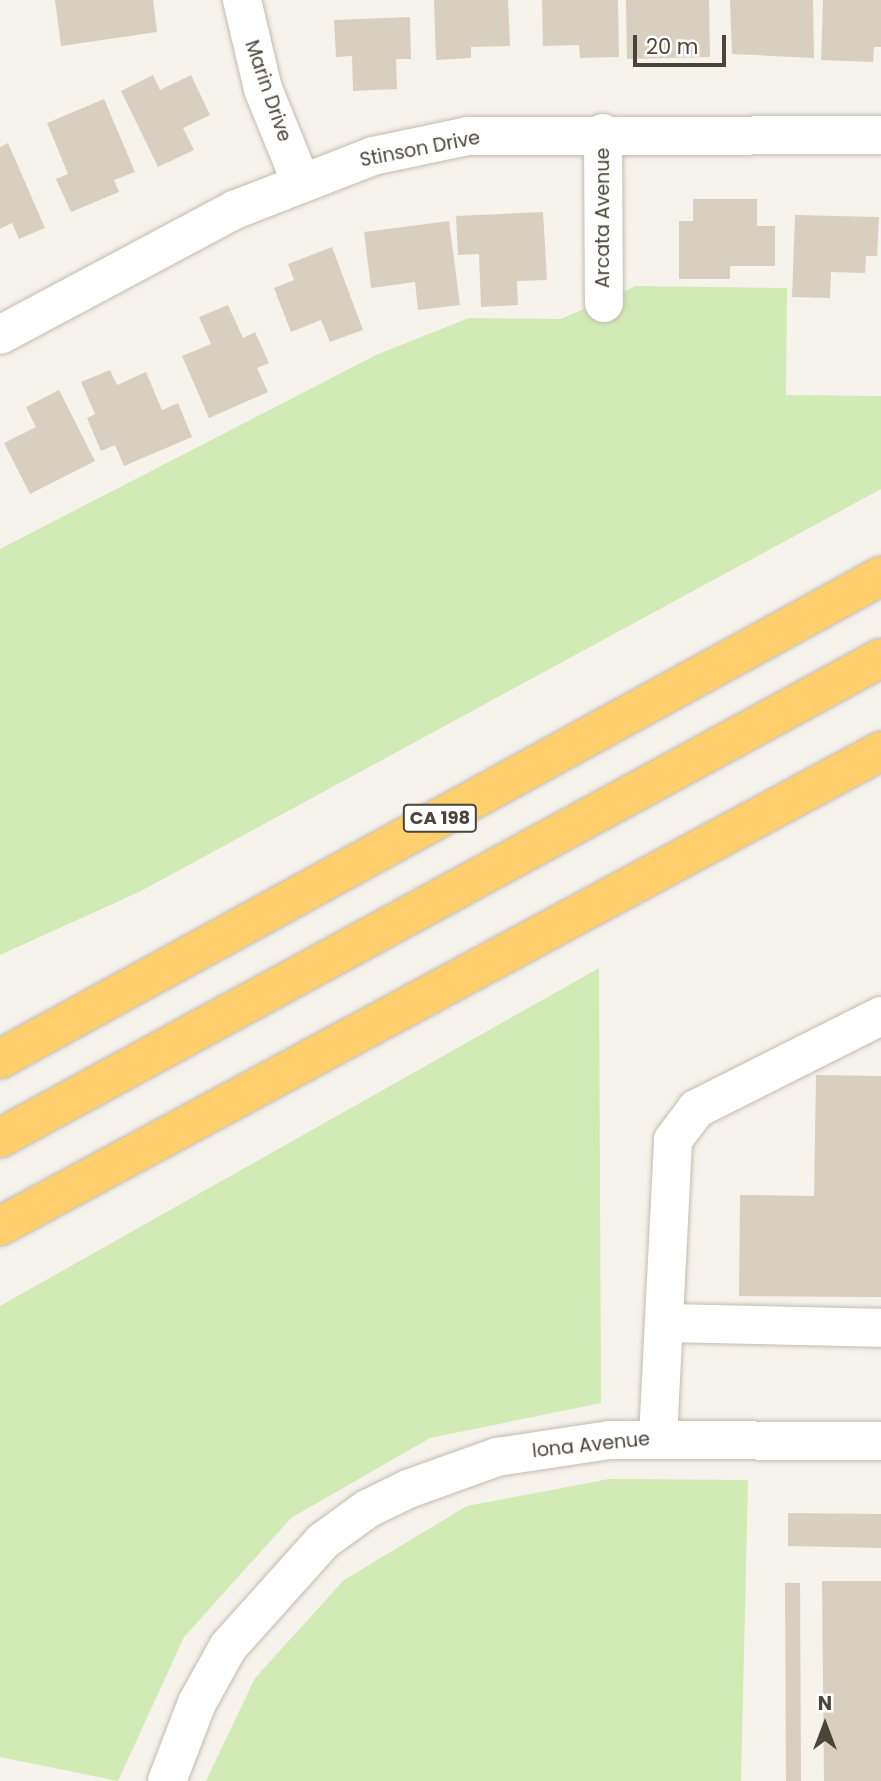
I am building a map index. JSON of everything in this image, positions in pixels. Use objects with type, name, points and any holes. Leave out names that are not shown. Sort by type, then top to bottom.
[{"type":"highway","name":"CA 198","points":[[0,1059],[881,576]]},
{"type":"highway","points":[[0,1138],[881,658]]},
{"type":"highway","points":[[0,1226],[881,751]]},
{"type":"street","name":"Marin Drive","points":[[242,0],[263,89],[300,180]]},
{"type":"street","name":"Stinson Drive","points":[[0,335],[200,228],[300,180],[373,156],[468,136],[603,133],[881,135]]},
{"type":"street","name":"Arcata Avenue","points":[[603,133],[604,303]]},
{"type":"street","points":[[658,1438],[673,1140],[696,1109],[881,1016]]},
{"type":"street","points":[[664,1323],[881,1328]]},
{"type":"street","name":"Iona Avenue","points":[[167,1781],[197,1703],[228,1647],[323,1541],[367,1509],[453,1469],[551,1446],[658,1438],[881,1441]]},
{"type":"green space","points":[[636,286],[787,288],[786,395],[881,396],[881,489],[139,892],[0,955],[0,549],[376,355],[469,318],[561,319]]},
{"type":"green space","points":[[599,968],[601,1403],[430,1438],[291,1518],[184,1637],[118,1781],[0,1757],[0,1306]]},
{"type":"green space","points":[[609,1479],[748,1480],[741,1781],[206,1781],[255,1678],[344,1580],[467,1506]]},
{"type":"building","points":[[55,0],[153,0],[157,32],[61,46]]},
{"type":"building","points":[[434,0],[508,0],[510,46],[471,47],[471,58],[436,60]]},
{"type":"building","points":[[542,0],[618,0],[619,57],[580,58],[579,45],[543,46]]},
{"type":"building","points":[[626,0],[709,0],[710,57],[627,59]]},
{"type":"building","points":[[730,0],[813,0],[814,58],[732,54]]},
{"type":"building","points":[[823,0],[881,0],[881,47],[874,47],[873,62],[821,60]]},
{"type":"building","points":[[410,17],[411,59],[396,59],[397,89],[353,91],[352,56],[336,57],[334,20]]},
{"type":"building","points":[[153,75],[160,90],[191,75],[210,115],[183,128],[194,150],[158,167],[121,91]]},
{"type":"building","points":[[104,99],[135,172],[114,180],[119,192],[71,212],[56,179],[68,174],[47,123]]},
{"type":"building","points":[[8,143],[45,228],[19,239],[12,223],[0,229],[0,147]]},
{"type":"building","points":[[693,199],[757,199],[757,226],[775,226],[775,266],[730,266],[730,279],[679,279],[679,221],[693,221]]},
{"type":"building","points":[[543,212],[547,280],[517,281],[518,305],[481,307],[479,254],[458,255],[456,216]]},
{"type":"building","points":[[795,215],[879,217],[877,256],[866,256],[865,273],[831,272],[830,298],[792,297]]},
{"type":"building","points":[[449,221],[460,305],[418,310],[415,282],[371,288],[364,232]]},
{"type":"building","points":[[332,247],[363,330],[330,342],[321,320],[291,332],[274,288],[294,280],[288,264]]},
{"type":"building","points":[[228,305],[243,338],[255,332],[269,363],[257,368],[268,392],[209,418],[182,356],[211,344],[199,317]]},
{"type":"building","points":[[110,370],[117,385],[146,372],[162,410],[178,403],[192,437],[124,466],[115,445],[101,451],[87,418],[95,414],[81,382]]},
{"type":"building","points":[[59,390],[95,461],[30,494],[4,443],[36,427],[26,407]]},
{"type":"building","points":[[816,1075],[881,1076],[881,1297],[739,1296],[740,1195],[814,1196]]},
{"type":"building","points":[[788,1513],[881,1514],[881,1548],[788,1546]]},
{"type":"building","points":[[822,1581],[881,1581],[881,1781],[824,1781]]},
{"type":"building","points":[[785,1583],[800,1583],[801,1781],[786,1781]]}]
